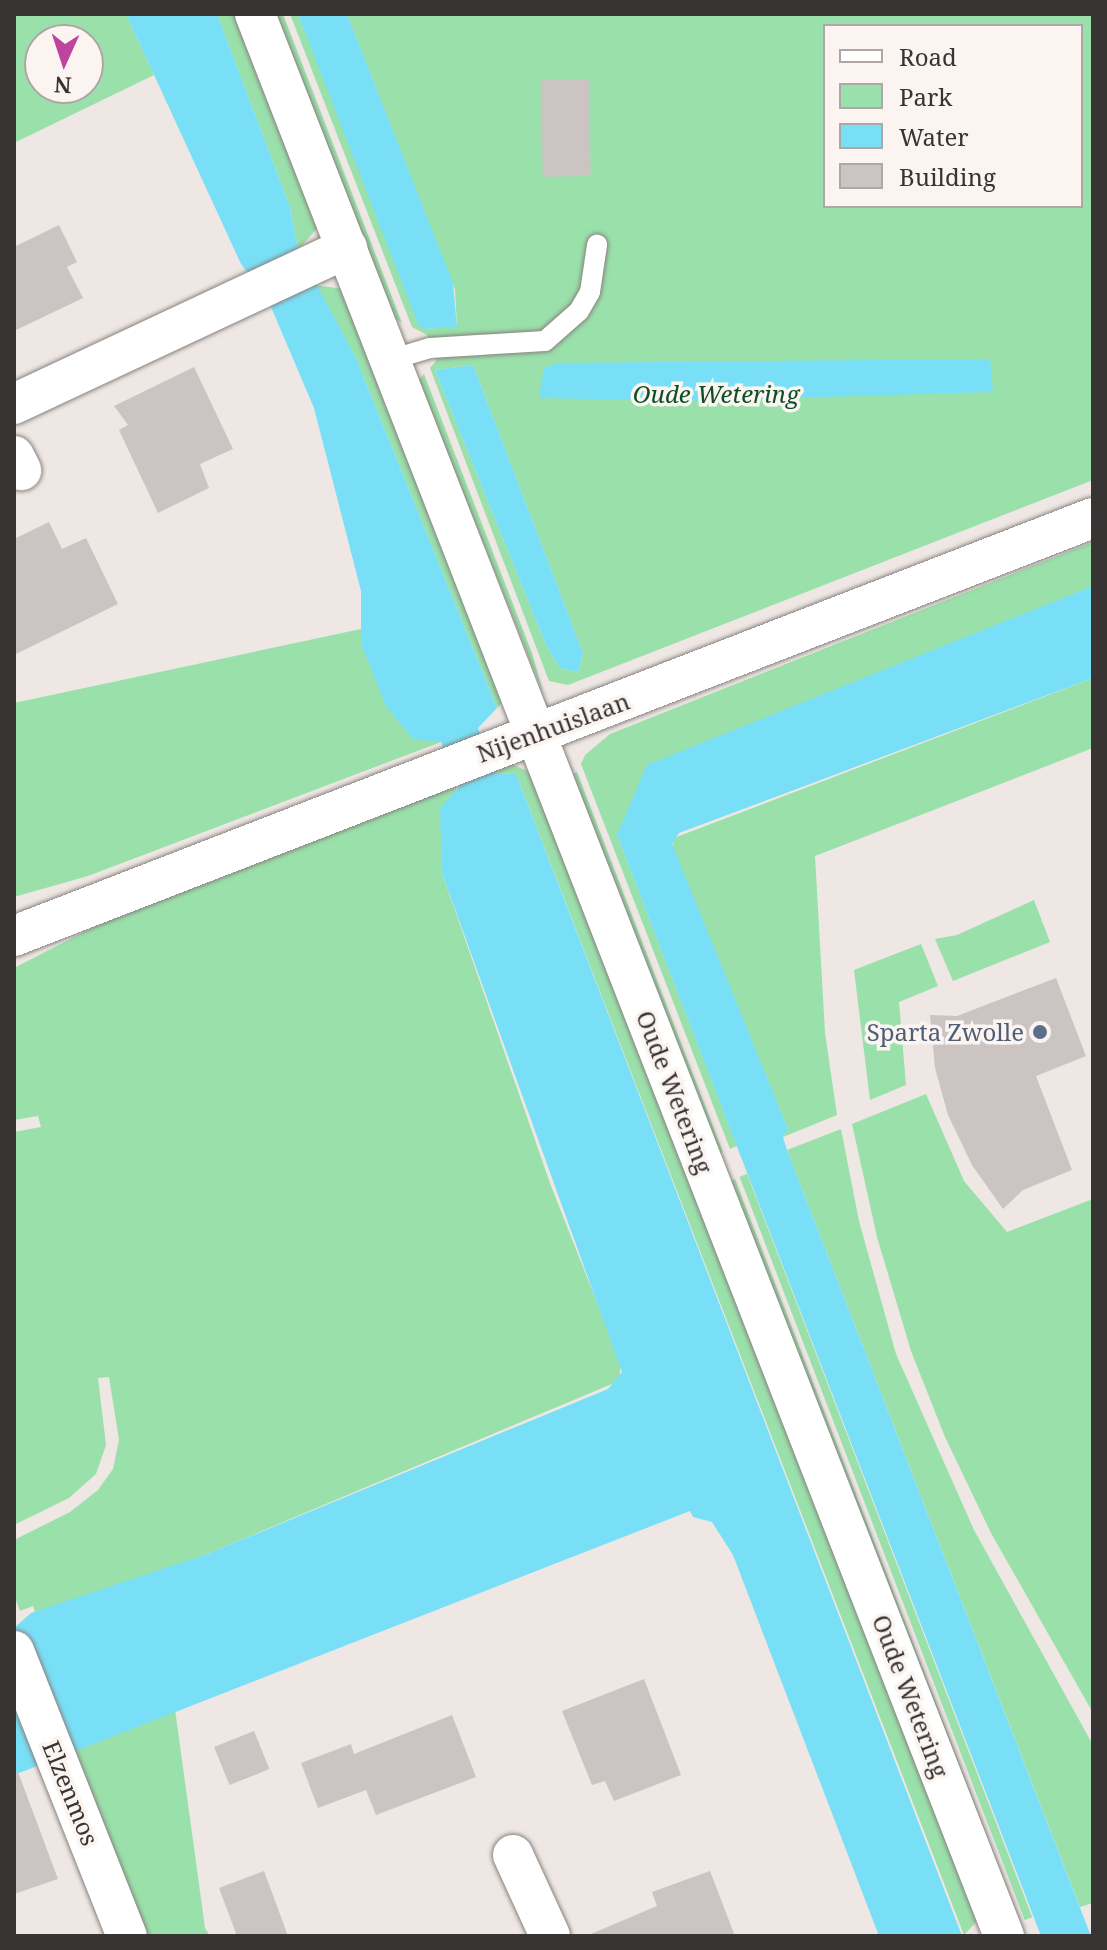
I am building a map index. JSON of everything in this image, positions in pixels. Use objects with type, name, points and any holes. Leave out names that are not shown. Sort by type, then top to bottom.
[{"type":"street","name":"Oude Wetering","points":[[255,14],[1004,1936]]},
{"type":"street","points":[[14,404],[266,283],[347,248]]},
{"type":"street","name":"Nijenhuislaan","points":[[14,936],[446,766],[534,736],[1093,518]]},
{"type":"street","name":"Elzenmos","points":[[14,1651],[127,1936]]},
{"type":"street","points":[[513,1855],[550,1936]]},
{"type":"lane","points":[[390,360],[430,348],[545,341],[564,328],[590,292],[597,245]]},
{"type":"green space","points":[[14,14],[126,14],[154,75],[104,99],[104,24],[24,24],[24,104],[94,104],[14,143]]},
{"type":"green space","points":[[217,14],[238,14],[320,225],[298,250],[290,207]]},
{"type":"green space","points":[[276,14],[283,14],[402,323],[395,319]]},
{"type":"green space","name":"Oude Wetering","points":[[290,14],[298,14],[424,329],[457,326],[455,290],[347,14],[1093,14],[1093,480],[568,685],[549,681],[430,368],[436,361],[427,335],[412,327]],"holes":[[[473,365],[583,653],[578,672],[560,668],[546,645],[435,370]]]},
{"type":"green space","points":[[314,285],[344,289],[504,701],[497,708],[356,358]]},
{"type":"green space","points":[[424,374],[532,653],[544,695],[418,380]]},
{"type":"green space","points":[[1093,542],[1093,586],[934,653],[617,835],[737,1146],[730,1149],[581,764],[585,755],[610,734]]},
{"type":"green space","points":[[361,629],[361,644],[441,742],[88,876],[14,897],[14,703]]},
{"type":"green space","points":[[1093,678],[1093,748],[815,856],[825,1033],[837,1115],[783,1137],[788,1129],[672,847],[674,838]]},
{"type":"green space","points":[[509,763],[532,773],[977,1921],[964,1935],[516,774],[496,773],[493,768]]},
{"type":"green space","points":[[577,772],[723,1152],[714,1156],[568,776]]},
{"type":"green space","points":[[457,782],[442,873],[551,1186],[621,1363],[619,1381],[207,1554],[95,1595],[35,1612],[33,1606],[20,1611],[14,1595],[14,1540],[70,1512],[98,1490],[113,1469],[119,1440],[109,1377],[98,1378],[106,1445],[96,1474],[69,1498],[14,1525],[14,1132],[41,1127],[38,1116],[14,1120],[14,968],[119,914]]},
{"type":"green space","points":[[1034,900],[1050,942],[953,981],[935,939],[957,935]]},
{"type":"green space","points":[[921,944],[938,986],[899,1002],[906,1085],[870,1100],[854,970]]},
{"type":"green space","points":[[926,1094],[964,1181],[1007,1232],[1093,1199],[1093,1713],[991,1533],[945,1437],[911,1351],[877,1237],[852,1124]]},
{"type":"green space","points":[[841,1129],[859,1221],[896,1354],[974,1530],[1093,1745],[1093,1903],[1080,1907],[787,1150]]},
{"type":"green space","points":[[747,1174],[1032,1917],[1025,1920],[740,1177]]},
{"type":"green space","points":[[735,1179],[1020,1922],[1014,1925],[728,1182]]},
{"type":"green space","points":[[175,1709],[205,1928],[210,1936],[146,1936],[75,1751]]},
{"type":"water","points":[[126,14],[217,14],[290,207],[298,250],[356,358],[497,708],[478,728],[496,773],[516,774],[962,1936],[879,1936],[733,1555],[712,1522],[693,1517],[690,1511],[14,1775],[14,1628],[31,1613],[207,1554],[608,1389],[622,1372],[442,873],[440,808],[459,787],[441,742],[413,739],[386,706],[361,644],[361,591],[314,408],[268,300],[241,264]]},
{"type":"water","points":[[298,14],[347,14],[453,283],[457,327],[424,329],[418,324]]},
{"type":"water","points":[[990,359],[993,392],[690,401],[539,398],[544,368],[558,363]]},
{"type":"water","points":[[473,365],[583,653],[578,672],[560,668],[546,645],[435,370]]},
{"type":"water","points":[[1093,586],[1093,678],[679,833],[672,844],[788,1129],[783,1137],[787,1150],[1091,1936],[1041,1936],[617,835],[647,765]]},
{"type":"building","points":[[589,79],[591,176],[543,177],[541,80]]},
{"type":"building","points":[[59,225],[77,262],[67,267],[83,298],[14,331],[14,247]]},
{"type":"building","points":[[194,367],[233,449],[200,464],[209,488],[158,513],[119,430],[128,425],[114,406]]},
{"type":"building","points":[[49,522],[62,549],[86,538],[118,604],[14,655],[14,539]]},
{"type":"building","points":[[1056,978],[1086,1056],[1036,1076],[1072,1170],[1023,1190],[1003,1209],[972,1165],[948,1115],[935,1068],[930,1015],[957,1016]]},
{"type":"building","points":[[644,1679],[681,1775],[614,1801],[605,1781],[592,1785],[562,1711]]},
{"type":"building","points":[[452,1715],[476,1777],[376,1815],[366,1790],[318,1808],[301,1763],[351,1744],[354,1754]]},
{"type":"building","points":[[254,1731],[269,1769],[229,1785],[214,1747]]},
{"type":"building","points":[[18,1772],[58,1879],[14,1894],[14,1773]]},
{"type":"building","points":[[264,1871],[288,1936],[237,1936],[219,1888]]},
{"type":"building","points":[[710,1871],[735,1936],[586,1936],[657,1906],[652,1892]]},
{"type":"place","name":"Sparta Zwolle","points":[[1040,1032]]}]
